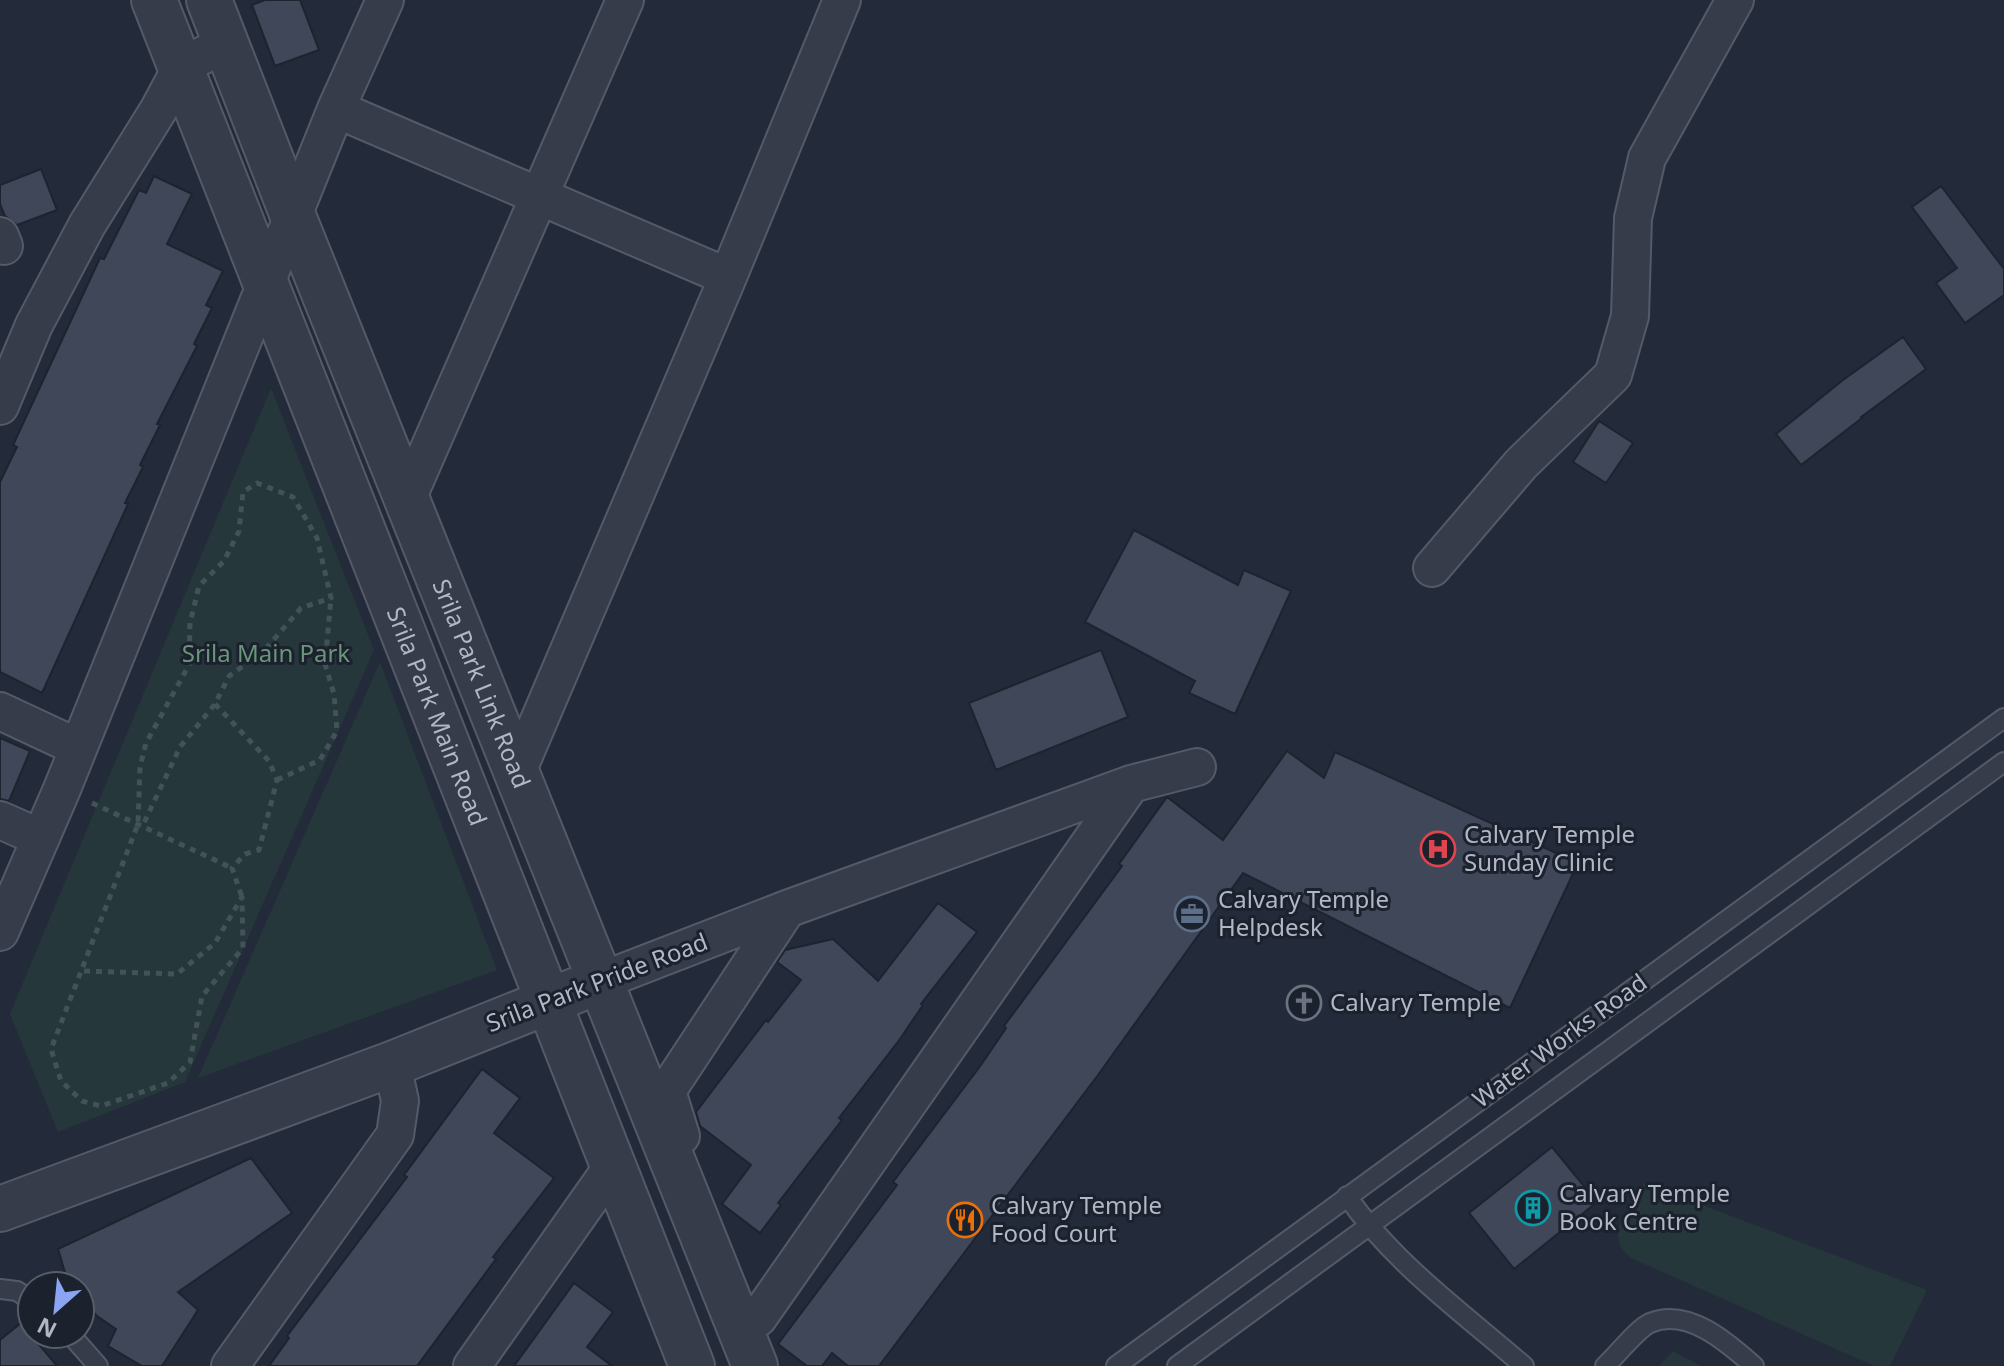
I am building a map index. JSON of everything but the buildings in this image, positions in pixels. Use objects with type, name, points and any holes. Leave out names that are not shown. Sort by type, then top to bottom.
[{"type":"street","points":[[154,0],[182,66]]},
{"type":"street","name":"Srila Park Link Road","points":[[209,0],[755,1366]]},
{"type":"street","points":[[0,932],[62,789],[336,109],[385,0]]},
{"type":"street","points":[[407,499],[625,0]]},
{"type":"street","points":[[517,772],[728,277],[842,0]]},
{"type":"street","points":[[1432,568],[1521,464],[1613,375],[1630,316],[1633,218],[1647,158],[1735,0]]},
{"type":"street","points":[[0,406],[34,325],[87,225],[182,66],[225,44]]},
{"type":"street","name":"Srila Park Main Road","points":[[182,66],[692,1366]]},
{"type":"street","points":[[336,109],[728,277]]},
{"type":"street","points":[[0,711],[77,747]]},
{"type":"street","name":"Srila Park Pride Road","points":[[0,1209],[392,1064],[787,909],[1131,784],[1197,767]]},
{"type":"street","points":[[787,909],[667,1091],[677,1127],[758,1318],[1131,784]]},
{"type":"street","points":[[0,820],[41,838]]},
{"type":"street","points":[[230,1366],[395,1135],[400,1101],[392,1064]]},
{"type":"street","points":[[472,1366],[613,1166]]},
{"type":"lane","name":"Water Works Road","points":[[1116,1366],[2004,718]]},
{"type":"lane","name":"Water Works Road","points":[[1177,1366],[2004,762]]},
{"type":"lane","points":[[1347,1196],[1368,1226],[1409,1266],[1524,1366]]},
{"type":"lane","points":[[1605,1366],[1648,1324],[1679,1319],[1701,1327],[1730,1345],[1754,1366]]},
{"type":"lane","points":[[84,1350],[98,1366]]},
{"type":"path","points":[[140,826],[140,767],[146,743],[189,665],[190,623],[199,586],[224,561],[239,531],[243,492],[257,483],[293,497],[317,538],[331,598],[325,664],[334,694],[337,731],[320,760],[277,780]]},
{"type":"path","points":[[62,789],[140,826],[232,868],[242,897],[243,948],[202,996],[190,1062],[168,1083],[101,1106],[82,1101],[61,1081],[51,1049],[140,826],[180,747],[215,704],[229,676],[263,652],[301,608],[331,598]]},
{"type":"path","points":[[215,704],[269,761],[277,780],[259,850],[245,854],[232,868]]},
{"type":"path","points":[[84,971],[177,974],[215,943],[242,897]]},
{"type":"green space","name":"Srila Main Park","points":[[271,388],[374,650],[185,1082],[58,1132],[10,1014]]},
{"type":"green space","points":[[380,662],[497,970],[198,1078]]},
{"type":"green space","points":[[1644,1183],[1927,1290],[1890,1366],[1874,1366],[1631,1258],[1619,1240],[1619,1231],[1621,1221]]},
{"type":"green space","points":[[1673,1351],[1701,1366],[1659,1366]]},
{"type":"place","name":"Calvary Temple Sunday Clinic","points":[[1438,849]]},
{"type":"place","name":"Calvary Temple Helpdesk","points":[[1192,914]]},
{"type":"place","name":"Calvary Temple","points":[[1304,1003]]},
{"type":"place","name":"Calvary Temple Book Centre","points":[[1533,1208]]},
{"type":"place","name":"Calvary Temple Food Court","points":[[965,1220]]}]
